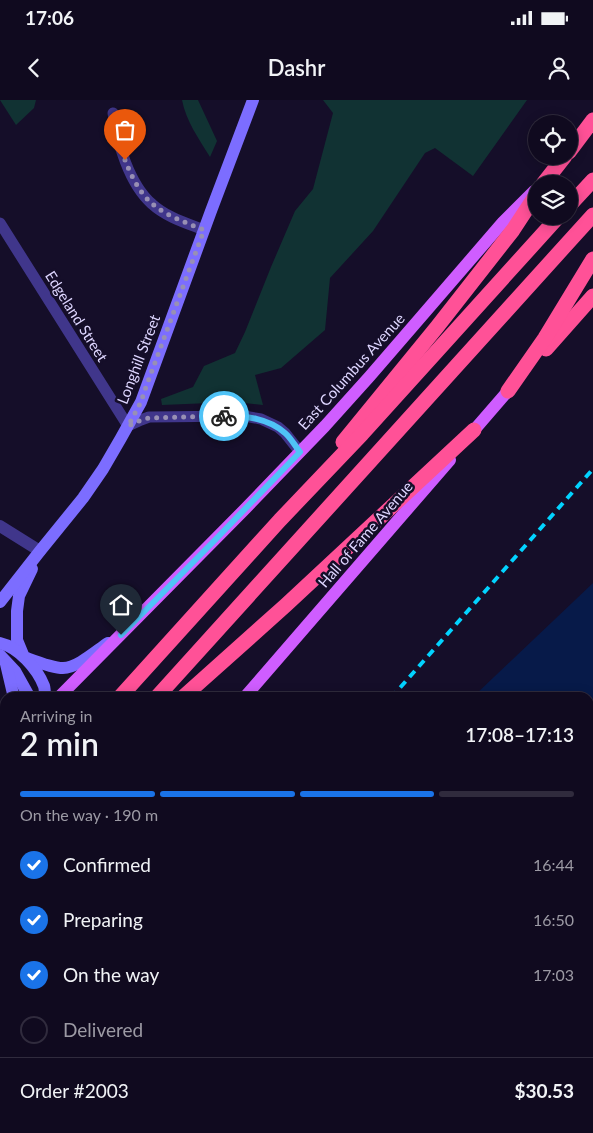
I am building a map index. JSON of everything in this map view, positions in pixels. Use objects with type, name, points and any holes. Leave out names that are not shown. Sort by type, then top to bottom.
[{"type":"highway","points":[[578,140],[593,120]]},
{"type":"highway","points":[[578,143],[593,128]]},
{"type":"highway","points":[[550,175],[558,165]]},
{"type":"highway","points":[[578,196],[593,180]]},
{"type":"highway","points":[[280,520],[437,326],[513,230],[528,207]]},
{"type":"highway","points":[[161,692],[593,215]]},
{"type":"highway","points":[[124,692],[551,225]]},
{"type":"highway","points":[[508,391],[549,331],[593,259]]},
{"type":"highway","points":[[508,391],[593,296]]},
{"type":"highway","points":[[189,692],[280,611],[474,430]]},
{"type":"main road","name":"Longhill Street","points":[[0,602],[83,498],[103,468],[141,402],[254,100]]},
{"type":"main road","name":"East Columbus Avenue","points":[[64,692],[300,452],[365,382],[503,222],[528,198]]},
{"type":"main road","name":"Hall of Fame Avenue","points":[[249,692],[508,391]]},
{"type":"main road","points":[[40,551],[20,596],[17,611],[17,640],[24,657],[54,667],[72,667],[121,635]]},
{"type":"main road","points":[[0,642],[24,657],[34,668],[44,686],[44,692]]},
{"type":"main road","points":[[2,657],[12,692]]},
{"type":"main road","points":[[2,657],[15,671],[27,692]]},
{"type":"street","points":[[113,113],[125,160],[136,184],[146,198],[158,209],[170,216],[204,230]]},
{"type":"street","name":"Edgeland Street","points":[[0,223],[128,426]]},
{"type":"street","points":[[128,426],[149,418],[244,416],[261,419],[278,427],[300,452]]},
{"type":"street","points":[[0,526],[40,551]]},
{"type":"green space","points":[[0,100],[36,100],[34,108],[16,125]]},
{"type":"green space","points":[[182,100],[198,100],[217,141],[210,157],[190,123]]},
{"type":"green space","points":[[323,100],[527,100],[473,176],[435,148],[425,153],[373,231],[330,278],[325,330],[281,368],[255,375],[263,405],[234,402],[162,405],[161,399],[193,387],[204,366],[235,353],[295,211],[313,189],[333,113]]},
{"type":"water","points":[[593,583],[593,692],[478,692]]},
{"type":"railway","points":[[396,692],[593,469]]},
{"type":"way so far","points":[[125,160],[136,184],[152,204],[170,216],[204,230],[141,402],[128,426],[149,418],[224,416]]},
{"type":"route","points":[[121,635],[300,452],[278,427],[261,419],[244,416],[224,416]]}]
